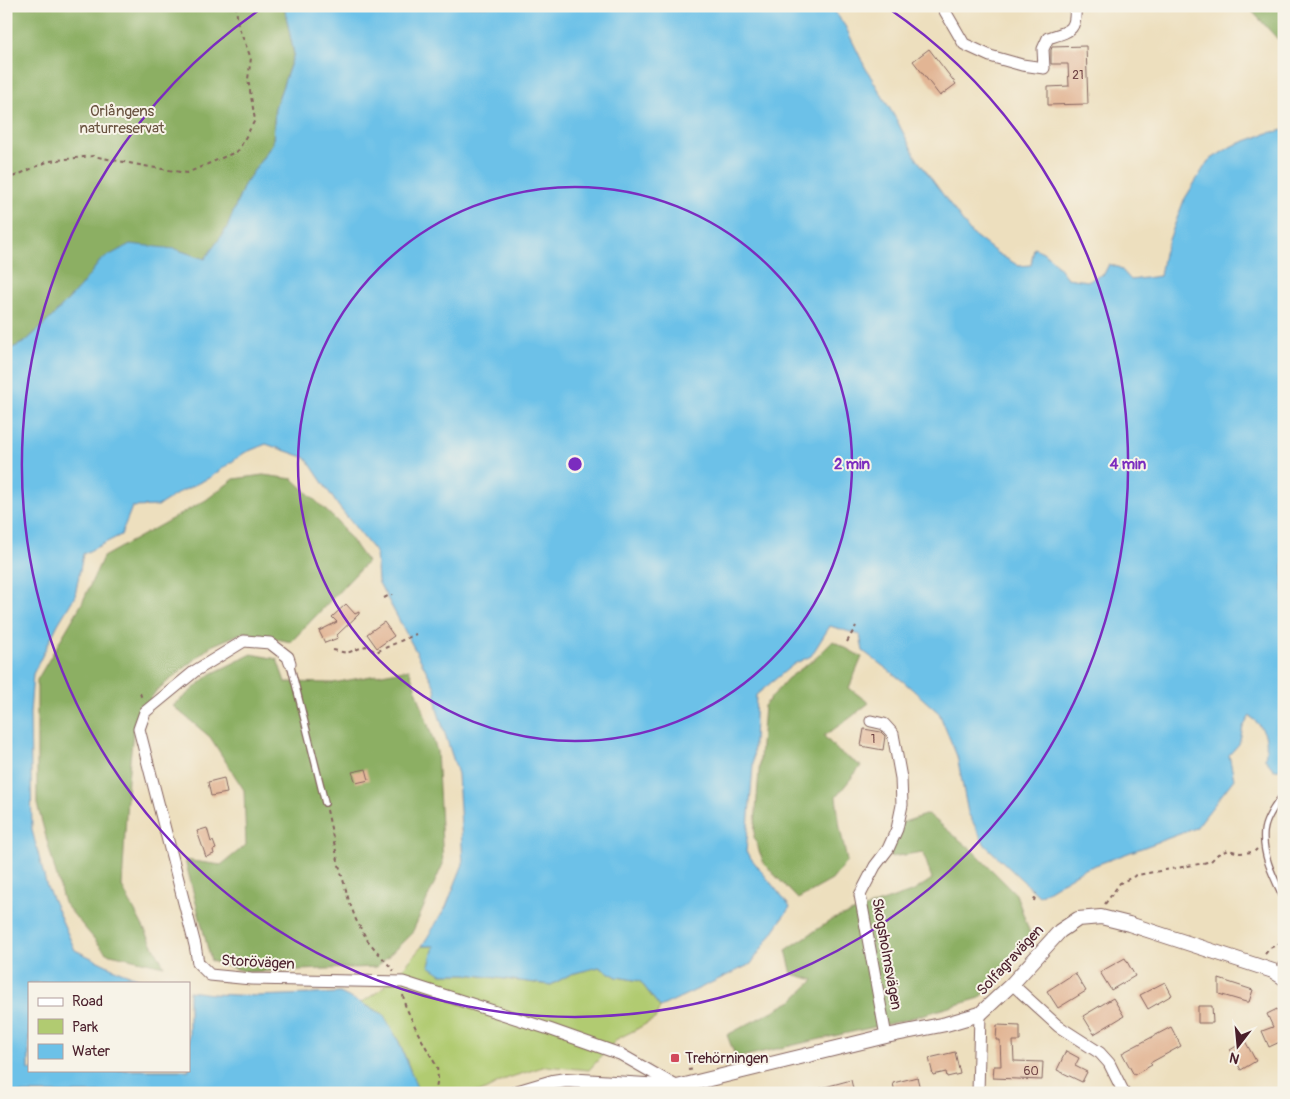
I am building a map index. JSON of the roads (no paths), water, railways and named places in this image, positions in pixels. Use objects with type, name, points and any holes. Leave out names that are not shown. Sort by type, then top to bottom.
[{"type":"street","points":[[942,6],[964,44],[990,56],[1022,65],[1044,68],[1043,49],[1048,38],[1072,29],[1076,20],[1075,6]]},
{"type":"street","name":"Storövägen","points":[[290,663],[288,657],[270,643],[244,641],[195,671],[145,712],[139,729],[196,945],[198,963],[210,975],[251,979],[403,982],[620,1054],[679,1090]]},
{"type":"street","name":"Skogsholmsvägen","points":[[871,721],[884,724],[893,734],[901,778],[902,796],[897,829],[888,849],[875,866],[860,895],[886,1036]]},
{"type":"street","name":"Solfagravägen","points":[[516,1093],[566,1080],[636,1084],[679,1090],[886,1036],[946,1024],[980,1014],[1012,984],[1060,931],[1078,919],[1098,917],[1128,924],[1255,965],[1282,971]]},
{"type":"street","points":[[1012,984],[1058,1026],[1100,1053],[1109,1063],[1124,1093]]},
{"type":"street","points":[[978,1093],[980,1014]]},
{"type":"lane","points":[[290,663],[325,803]]},
{"type":"lane","points":[[1284,794],[1272,810],[1264,830],[1266,858],[1284,899]]},
{"type":"water","points":[[284,6],[831,6],[845,26],[865,67],[917,159],[971,233],[997,253],[1019,266],[1031,265],[1034,248],[1043,252],[1054,261],[1067,278],[1087,281],[1104,274],[1109,264],[1120,268],[1131,280],[1160,276],[1164,253],[1184,200],[1208,161],[1232,146],[1268,133],[1284,130],[1283,768],[1274,770],[1265,759],[1265,735],[1260,726],[1250,716],[1243,727],[1239,744],[1229,755],[1234,779],[1196,828],[1082,870],[1039,896],[985,845],[968,813],[957,756],[939,713],[904,682],[863,651],[860,635],[830,626],[811,656],[794,664],[756,695],[753,766],[746,852],[790,907],[751,964],[660,1007],[640,981],[617,977],[599,967],[571,974],[551,985],[466,974],[441,974],[429,966],[434,946],[422,946],[446,907],[463,864],[458,774],[437,709],[435,687],[378,581],[376,553],[339,507],[306,458],[266,444],[244,453],[211,477],[180,492],[158,506],[132,507],[121,535],[83,554],[75,596],[58,624],[33,674],[30,713],[32,830],[47,887],[75,950],[121,972],[149,982],[28,982],[28,1072],[190,1072],[190,991],[258,996],[340,993],[383,1014],[399,1042],[419,1093],[6,1093],[6,351],[25,342],[52,317],[80,287],[101,260],[130,244],[175,249],[205,259],[227,228],[244,185],[273,143],[275,108],[294,54]]},
{"type":"place","name":"Trehörningen","points":[[675,1058]]},
{"type":"park label","name":"Orlångens naturreservat","points":[[122,120]]}]
